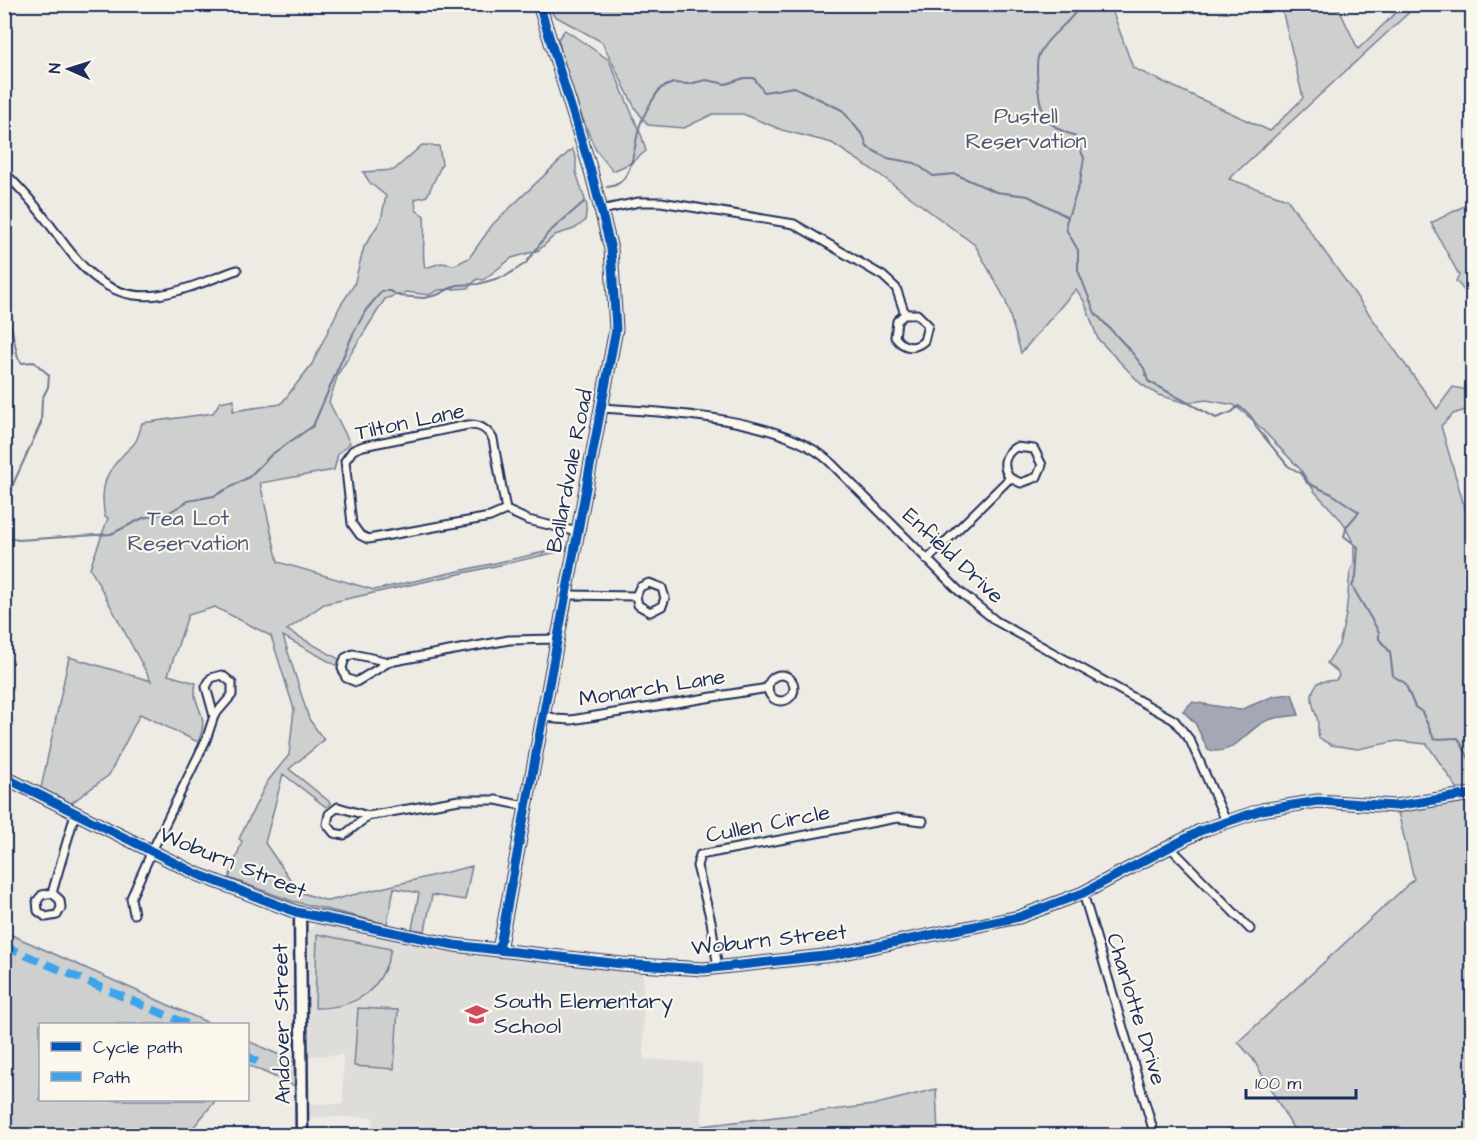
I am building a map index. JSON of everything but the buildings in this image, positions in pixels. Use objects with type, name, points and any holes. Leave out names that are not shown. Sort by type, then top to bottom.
[{"type":"street","name":"Ballardvale Road","points":[[499,950],[614,337],[616,306],[611,249],[539,4]]},
{"type":"street","points":[[4,172],[43,215],[83,269],[97,281],[113,290],[131,295],[156,295],[185,289],[237,270]]},
{"type":"street","points":[[601,210],[639,202],[661,202],[794,224],[883,276],[896,288],[906,314]]},
{"type":"street","points":[[906,314],[916,314],[928,325],[927,336],[915,347],[903,346],[895,337],[897,321],[906,314]]},
{"type":"street","name":"Enfield Drive","points":[[601,408],[702,417],[802,442],[828,460],[974,605],[1005,627],[1174,720],[1194,748],[1226,821]]},
{"type":"street","name":"Tilton Lane","points":[[478,425],[487,430],[493,439],[506,510],[490,517],[368,539],[360,535],[352,524],[345,461],[353,450],[363,446],[478,425]]},
{"type":"street","points":[[1023,446],[1034,449],[1042,465],[1037,477],[1021,483],[1010,478],[1004,467],[1011,450],[1023,446]]},
{"type":"street","points":[[927,560],[1010,478]]},
{"type":"street","points":[[506,510],[528,520],[578,531]]},
{"type":"street","points":[[649,583],[662,588],[665,598],[662,606],[650,612],[638,605],[636,596],[640,587],[649,583]]},
{"type":"street","points":[[566,594],[636,596]]},
{"type":"street","points":[[389,662],[353,654],[344,660],[342,671],[348,680],[359,681],[389,662],[509,640],[558,639]]},
{"type":"street","points":[[134,914],[131,898],[206,740],[214,716],[233,692],[231,681],[222,675],[211,678],[206,687],[214,716]]},
{"type":"street","name":"Monarch Lane","points":[[543,714],[556,719],[571,720],[768,688]]},
{"type":"street","name":"Woburn Street","points":[[4,777],[197,874],[300,913],[412,938],[499,950],[662,968],[718,969],[830,956],[1036,912],[1083,893],[1169,846],[1226,821],[1262,810],[1312,802],[1395,806],[1473,794]]},
{"type":"street","points":[[368,816],[344,835],[334,833],[327,824],[329,814],[338,807],[368,816],[459,800],[491,799],[525,806]]},
{"type":"street","points":[[52,893],[75,814]]},
{"type":"street","name":"Cullen Circle","points":[[718,969],[711,921],[697,866],[700,855],[897,818],[924,821]]},
{"type":"street","points":[[1169,846],[1250,929]]},
{"type":"street","name":"Charlotte Drive","points":[[1083,893],[1155,1136]]},
{"type":"street","name":"Andover Street","points":[[300,913],[302,1136]]},
{"type":"shaded area","points":[[1292,694],[1299,715],[1267,721],[1225,750],[1208,750],[1195,723],[1183,711],[1192,702],[1240,710],[1274,696]]},
{"type":"shaded area","name":"South Elementary School","points":[[317,923],[429,948],[643,972],[644,1059],[702,1063],[702,1135],[374,1136],[373,1117],[310,1117],[310,1104],[343,1104],[343,1055],[309,1056],[309,931]]},
{"type":"green space","name":"Pustell Reservation","points":[[550,5],[1128,5],[1112,10],[1133,68],[1270,131],[1303,98],[1281,5],[1337,5],[1358,49],[1404,5],[1417,5],[1229,179],[1287,199],[1437,409],[1453,387],[1472,391],[1472,408],[1453,414],[1441,426],[1467,516],[1472,516],[1472,789],[1459,791],[1427,744],[1397,741],[1358,749],[1331,745],[1319,738],[1318,720],[1312,695],[1319,682],[1336,680],[1339,676],[1338,672],[1327,663],[1339,645],[1346,615],[1350,572],[1354,564],[1354,544],[1342,521],[1315,492],[1300,469],[1254,421],[1234,405],[1206,400],[1186,403],[1158,395],[1141,384],[1098,339],[1084,301],[1076,289],[1021,353],[1005,299],[975,245],[879,174],[832,143],[782,130],[743,114],[713,114],[684,128],[648,125],[635,108],[602,42],[553,15]]},
{"type":"green space","points":[[565,30],[609,60],[642,137],[646,151],[631,163],[613,171],[596,150],[572,91],[558,39]]},
{"type":"green space","name":"Tea Lot Reservation","points":[[422,145],[439,146],[442,164],[427,196],[415,199],[416,210],[424,216],[425,268],[441,263],[455,265],[469,258],[493,224],[572,149],[576,157],[576,172],[587,206],[585,221],[574,229],[555,235],[539,250],[512,258],[483,280],[477,279],[468,288],[439,290],[429,295],[406,292],[385,299],[338,374],[329,402],[350,443],[338,454],[334,470],[260,483],[278,562],[374,590],[567,547],[567,550],[324,604],[287,630],[339,659],[337,666],[283,636],[309,719],[324,740],[289,769],[331,803],[326,807],[283,774],[265,843],[299,892],[328,901],[472,866],[465,900],[432,895],[425,931],[412,929],[419,893],[394,888],[387,924],[292,901],[229,878],[242,841],[239,839],[267,782],[289,755],[294,709],[271,636],[215,607],[188,615],[168,675],[196,683],[196,699],[203,724],[198,742],[140,714],[109,775],[70,804],[41,788],[69,657],[151,681],[90,568],[108,518],[105,517],[103,505],[107,476],[135,443],[142,423],[213,413],[220,402],[234,399],[233,411],[281,404],[312,364],[340,306],[354,285],[364,247],[381,220],[386,196],[370,183],[363,172],[394,170]]},
{"type":"green space","points":[[1472,202],[1472,300],[1456,281],[1459,275],[1431,223]]},
{"type":"green space","points":[[1472,799],[1472,1135],[1297,1135],[1253,1059],[1238,1042],[1414,879],[1398,812]]},
{"type":"green space","points":[[5,932],[209,1023],[39,1023],[39,1101],[215,1101],[187,1135],[5,1135]]},
{"type":"green space","points":[[317,934],[391,949],[387,964],[374,986],[365,994],[343,1005],[315,1008]]},
{"type":"green space","points":[[358,1008],[398,1010],[394,1069],[354,1066]]},
{"type":"green space","points":[[249,1041],[295,1062],[295,1086],[249,1065]]},
{"type":"green space","points":[[936,1089],[938,1135],[702,1135],[702,1126],[873,1105]]},
{"type":"waterway","points":[[1081,4],[1040,52],[1037,62],[1037,82],[1043,111],[1054,126],[1074,135],[1084,158],[1080,182],[1066,223],[1067,231],[1078,250],[1078,270],[1095,313],[1130,350],[1144,368],[1148,381],[1216,418],[1232,412],[1238,406],[1252,417],[1256,427],[1288,466],[1302,474],[1307,483],[1332,494],[1359,512],[1347,526],[1344,536],[1358,547],[1356,577],[1352,586],[1379,632],[1379,639],[1390,652],[1393,676],[1405,683],[1415,707],[1422,712],[1434,739],[1458,738],[1472,764]]},
{"type":"waterway","points":[[607,187],[616,185],[628,172],[641,121],[661,88],[673,83],[689,84],[706,80],[726,84],[744,78],[754,78],[764,92],[794,87],[842,110],[864,137],[867,147],[887,158],[915,163],[933,176],[955,174],[996,192],[1028,196],[1068,217]]},
{"type":"waterway","points":[[4,531],[9,538],[19,540],[111,534],[143,518],[170,512],[188,501],[214,496],[249,477],[272,454],[313,426],[353,334],[366,310],[382,291],[390,291],[399,296],[424,298],[437,295],[457,285],[478,284],[506,276],[526,263],[548,233],[584,202]]},
{"type":"waterway","points":[[4,306],[7,308],[18,358],[22,363],[34,362],[49,375],[48,387],[42,399],[41,423],[14,482],[4,513]]},
{"type":"marked path","points":[[4,946],[185,1023]]},
{"type":"marked path","points":[[249,1057],[257,1062]]},
{"type":"cycle path","points":[[499,950],[616,329],[611,249],[591,171],[539,4]]},
{"type":"cycle path","points":[[4,777],[197,874],[296,912],[454,945],[622,964],[704,969],[833,955],[1019,917],[1083,893],[1200,831],[1262,810],[1318,801],[1395,806],[1472,794]]},
{"type":"place","name":"South Elementary School","points":[[476,1014]]}]
